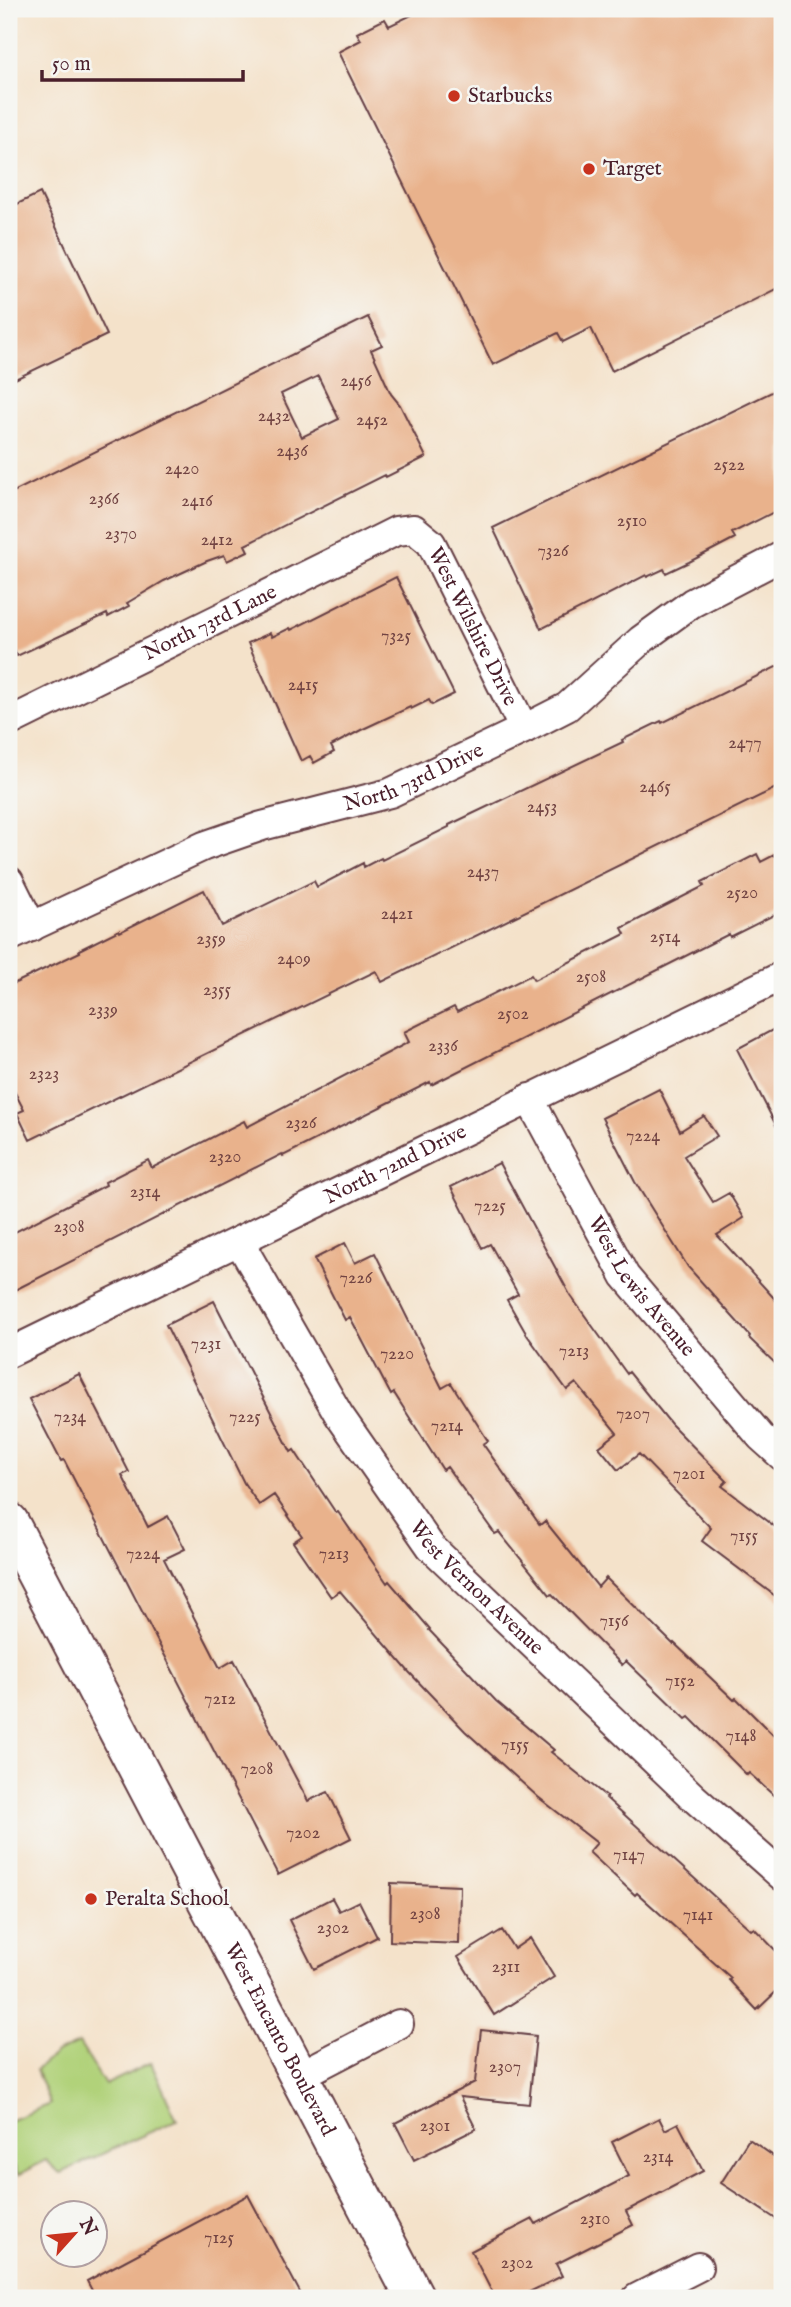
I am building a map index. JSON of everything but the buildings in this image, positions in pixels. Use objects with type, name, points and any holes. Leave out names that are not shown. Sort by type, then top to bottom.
[{"type":"street","name":"North 73rd Lane","points":[[9,722],[396,531],[414,529]]},
{"type":"street","name":"West Wilshire Drive","points":[[414,529],[431,543],[524,729]]},
{"type":"street","name":"North 73rd Drive","points":[[20,932],[204,846],[262,826],[390,793],[524,729],[567,707],[640,640],[692,603],[782,556]]},
{"type":"street","points":[[9,881],[20,932]]},
{"type":"street","name":"North 72nd Drive","points":[[9,1353],[240,1243],[529,1098],[782,976]]},
{"type":"street","name":"West Lewis Avenue","points":[[529,1098],[625,1276],[761,1437],[782,1455]]},
{"type":"street","name":"West Vernon Avenue","points":[[240,1243],[338,1415],[431,1548],[694,1798],[782,1876]]},
{"type":"street","name":"West Encanto Boulevard","points":[[9,1522],[415,2298]]},
{"type":"street","points":[[299,2076],[399,2024]]},
{"type":"street","points":[[637,2298],[698,2267]]},
{"type":"green space","points":[[79,2043],[105,2085],[151,2063],[177,2120],[60,2173],[46,2160],[18,2175],[9,2155],[9,2121],[50,2104],[36,2070],[56,2053]]},
{"type":"place","name":"Starbucks","points":[[454,96]]},
{"type":"place","name":"Target","points":[[589,169]]},
{"type":"place","name":"Peralta School","points":[[91,1899]]}]
